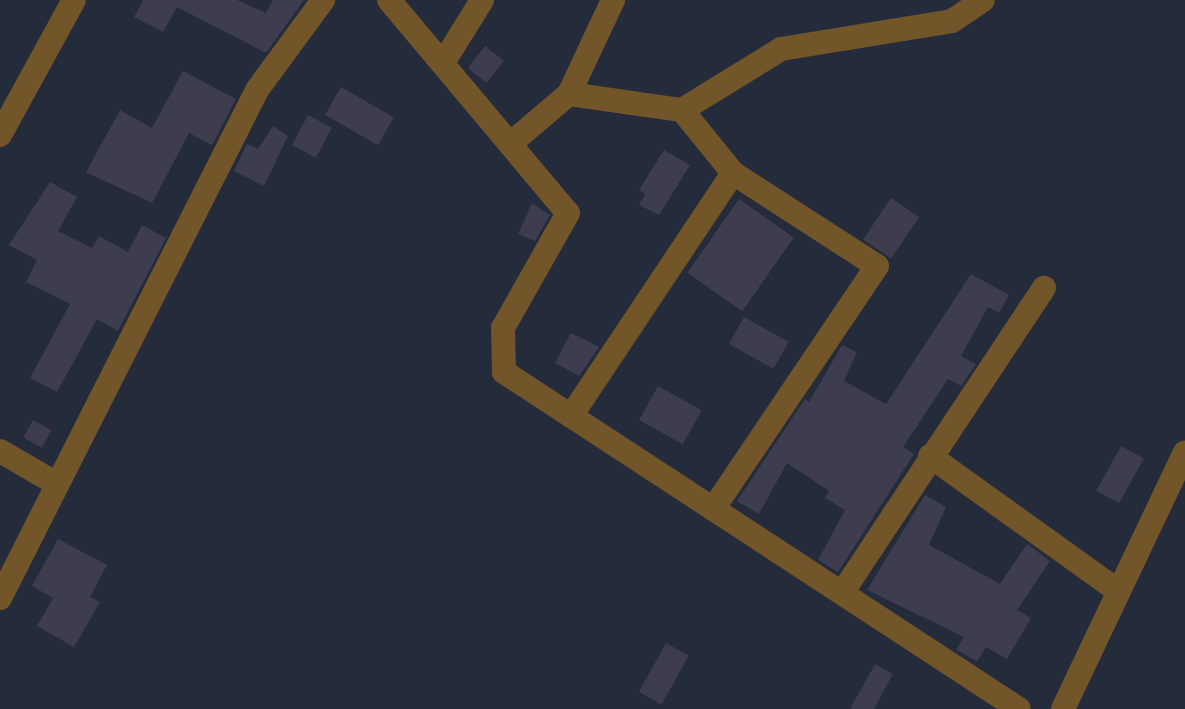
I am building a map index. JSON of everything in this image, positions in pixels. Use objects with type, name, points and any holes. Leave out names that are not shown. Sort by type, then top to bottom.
[{"type":"street","points":[[0,135],[74,0]]},
{"type":"street","points":[[0,598],[257,90],[323,0]]},
{"type":"street","points":[[389,0],[568,213],[503,328],[504,372],[1019,709]]},
{"type":"street","points":[[443,63],[482,0]]},
{"type":"street","points":[[510,144],[569,94],[613,0]]},
{"type":"street","points":[[569,94],[682,110],[781,49],[952,21],[983,0]]},
{"type":"street","points":[[682,110],[733,173],[877,266],[713,509]]},
{"type":"street","points":[[571,416],[733,173]]},
{"type":"street","points":[[842,593],[1044,288]]},
{"type":"street","points":[[0,451],[57,484]]},
{"type":"street","points":[[930,456],[1118,591]]},
{"type":"street","points":[[1063,709],[1182,465]]},
{"type":"building","points":[[143,0],[237,0],[266,13],[273,0],[304,0],[266,53],[177,7],[163,32],[134,17]]},
{"type":"building","points":[[485,46],[504,61],[487,83],[468,68]]},
{"type":"building","points":[[183,71],[236,99],[212,145],[189,133],[152,203],[86,172],[120,110],[152,128]]},
{"type":"building","points":[[341,87],[394,117],[378,145],[325,115]]},
{"type":"building","points":[[308,115],[332,128],[316,158],[292,145]]},
{"type":"building","points":[[273,126],[288,136],[264,186],[234,171],[247,144],[258,149]]},
{"type":"building","points":[[664,150],[690,165],[659,215],[639,205],[645,194],[639,190]]},
{"type":"building","points":[[50,182],[77,197],[58,231],[92,248],[99,236],[128,252],[142,225],[166,238],[118,331],[97,319],[57,392],[30,378],[70,304],[26,282],[37,260],[9,245]]},
{"type":"building","points":[[891,198],[919,217],[891,258],[863,239]]},
{"type":"building","points":[[739,199],[794,237],[742,311],[687,273]]},
{"type":"building","points":[[532,203],[550,215],[535,241],[518,234]]},
{"type":"building","points":[[971,274],[1009,295],[999,313],[988,307],[961,356],[976,364],[961,386],[948,379],[903,447],[914,454],[838,572],[818,560],[845,510],[825,498],[829,491],[787,463],[759,514],[737,501],[805,399],[809,402],[842,345],[857,352],[844,381],[886,404]]},
{"type":"building","points":[[744,317],[789,342],[774,369],[729,344]]},
{"type":"building","points":[[571,333],[599,347],[579,376],[555,363]]},
{"type":"building","points":[[658,386],[702,410],[683,444],[639,420]]},
{"type":"building","points":[[33,420],[51,430],[42,448],[23,437]]},
{"type":"building","points":[[1121,446],[1144,459],[1119,503],[1096,491]]},
{"type":"building","points":[[925,495],[946,507],[929,545],[1000,584],[1027,544],[1050,561],[1017,610],[1031,618],[1007,659],[986,647],[977,661],[956,650],[964,637],[867,590]]},
{"type":"building","points":[[58,539],[107,565],[90,597],[100,602],[74,647],[37,626],[53,598],[32,586]]},
{"type":"building","points":[[666,643],[689,656],[662,705],[639,692]]},
{"type":"building","points":[[875,664],[893,674],[874,709],[850,709]]}]
